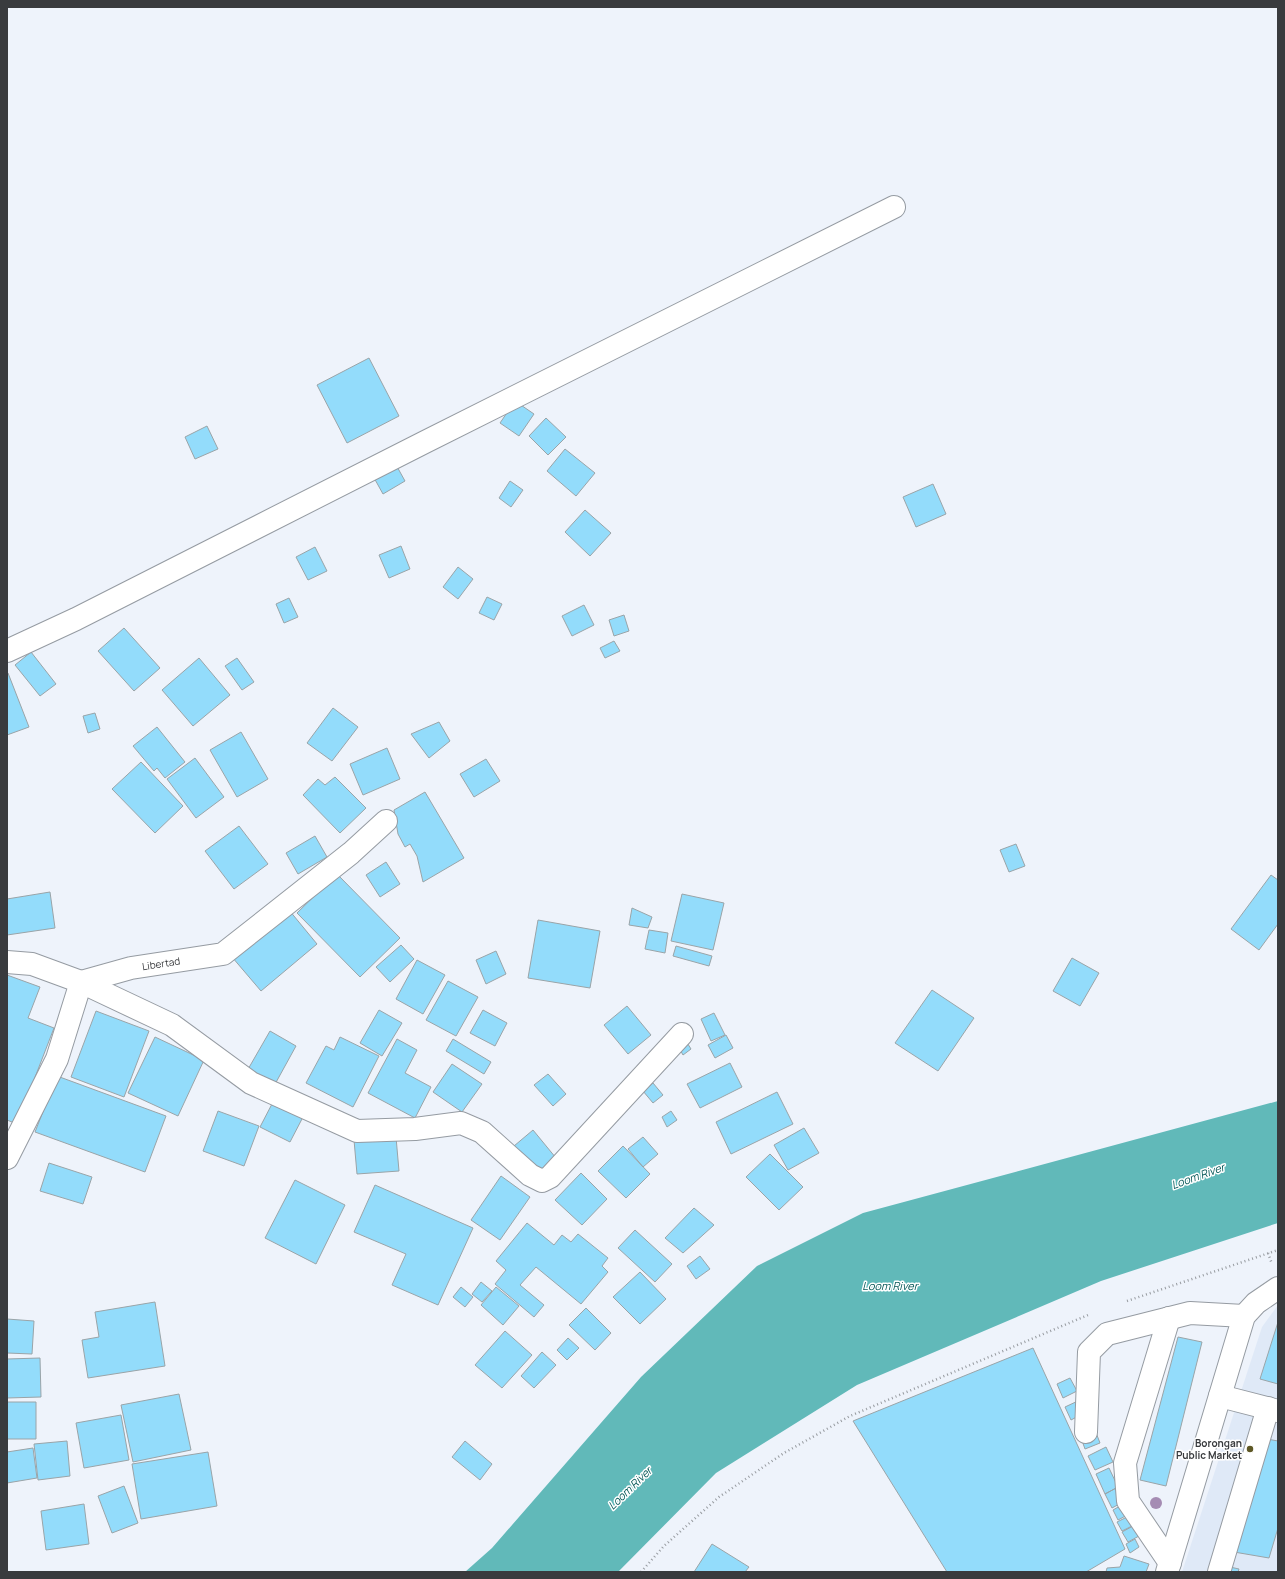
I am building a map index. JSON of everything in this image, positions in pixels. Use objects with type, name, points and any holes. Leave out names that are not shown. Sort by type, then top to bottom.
[{"type":"street","points":[[7,651],[76,619],[440,434],[894,207]]},
{"type":"street","name":"Libertad","points":[[81,982],[131,968],[223,954],[351,853],[386,820]]},
{"type":"street","points":[[7,962],[32,964],[81,982],[172,1025],[250,1083],[357,1131],[415,1130],[461,1123],[482,1132],[530,1175],[542,1181],[550,1177],[682,1034]]},
{"type":"street","points":[[7,1158],[57,1059],[81,982]]},
{"type":"street","points":[[1168,1568],[1244,1316],[1256,1304],[1278,1288]]},
{"type":"street","points":[[1086,1432],[1089,1352],[1107,1334],[1190,1313],[1244,1316]]},
{"type":"street","points":[[1168,1568],[1128,1501],[1125,1463],[1169,1318]]},
{"type":"street","points":[[1220,1396],[1273,1410],[1220,1572]]},
{"type":"path","points":[[1122,1302],[1278,1250]]},
{"type":"path","points":[[641,1572],[664,1546],[719,1496],[791,1450],[850,1416],[1093,1313]]},
{"type":"shaded area","name":"Borongan Public Market","points":[[1278,1305],[1278,1572],[1182,1572],[1262,1327]]},
{"type":"water","name":"Loom River","points":[[1278,1101],[1278,1223],[1101,1281],[857,1385],[716,1473],[618,1572],[465,1572],[492,1548],[641,1377],[757,1266],[863,1213]]},
{"type":"building","points":[[369,358],[399,416],[347,443],[317,385]]},
{"type":"building","points":[[515,401],[534,414],[519,436],[500,423]]},
{"type":"building","points":[[546,418],[566,437],[548,455],[529,436]]},
{"type":"building","points":[[207,426],[218,449],[195,459],[185,437]]},
{"type":"building","points":[[565,449],[595,473],[576,496],[547,471]]},
{"type":"building","points":[[395,463],[405,481],[383,494],[373,476]]},
{"type":"building","points":[[510,481],[523,490],[511,507],[499,498]]},
{"type":"building","points":[[933,484],[946,514],[916,527],[903,497]]},
{"type":"building","points":[[585,510],[611,533],[590,556],[565,532]]},
{"type":"building","points":[[401,546],[410,569],[389,578],[379,555]]},
{"type":"building","points":[[315,547],[327,571],[308,580],[296,557]]},
{"type":"building","points":[[458,567],[473,579],[458,599],[443,587]]},
{"type":"building","points":[[487,597],[502,604],[494,620],[479,613]]},
{"type":"building","points":[[289,598],[298,617],[284,623],[276,604]]},
{"type":"building","points":[[584,605],[594,625],[572,636],[562,616]]},
{"type":"building","points":[[624,615],[629,631],[614,636],[609,620]]},
{"type":"building","points":[[124,628],[160,668],[134,691],[98,651]]},
{"type":"building","points":[[614,641],[620,651],[605,658],[600,648]]},
{"type":"building","points":[[31,652],[56,684],[40,696],[15,665]]},
{"type":"building","points":[[199,658],[230,695],[193,726],[162,690]]},
{"type":"building","points":[[237,658],[254,682],[242,690],[225,666]]},
{"type":"building","points":[[7,673],[29,727],[7,735]]},
{"type":"building","points":[[333,708],[358,727],[332,761],[307,743]]},
{"type":"building","points":[[95,713],[100,729],[88,733],[83,716]]},
{"type":"building","points":[[439,722],[450,741],[429,758],[411,734]]},
{"type":"building","points":[[157,727],[185,762],[165,778],[157,768],[154,771],[133,746]]},
{"type":"building","points":[[241,732],[268,779],[237,797],[210,750]]},
{"type":"building","points":[[387,748],[400,779],[363,795],[350,764]]},
{"type":"building","points":[[195,758],[224,797],[196,818],[167,779]]},
{"type":"building","points":[[486,759],[500,781],[474,797],[460,774]]},
{"type":"building","points":[[141,762],[183,806],[155,833],[112,789]]},
{"type":"building","points":[[335,777],[366,808],[340,833],[303,795],[318,779],[325,785]]},
{"type":"building","points":[[425,792],[464,858],[423,882],[417,856],[410,844],[405,847],[398,834],[394,810]]},
{"type":"building","points":[[239,826],[268,864],[234,889],[205,851]]},
{"type":"building","points":[[315,836],[327,857],[298,874],[286,853]]},
{"type":"building","points":[[1016,844],[1025,866],[1009,872],[1000,850]]},
{"type":"building","points":[[386,862],[400,884],[380,897],[366,875]]},
{"type":"building","points":[[337,874],[400,938],[360,977],[297,913]]},
{"type":"building","points":[[1271,875],[1278,880],[1278,924],[1259,950],[1231,929]]},
{"type":"building","points":[[50,892],[55,928],[7,935],[7,899]]},
{"type":"building","points":[[682,894],[724,903],[713,950],[671,941]]},
{"type":"building","points":[[632,908],[652,917],[648,928],[629,925]]},
{"type":"building","points":[[289,910],[317,944],[261,991],[232,957]]},
{"type":"building","points":[[538,920],[600,931],[590,988],[528,978]]},
{"type":"building","points":[[649,930],[668,933],[665,953],[645,949]]},
{"type":"building","points":[[401,945],[414,959],[390,982],[376,967]]},
{"type":"building","points":[[676,946],[712,956],[709,966],[673,956]]},
{"type":"building","points":[[496,951],[506,974],[486,984],[476,960]]},
{"type":"building","points":[[1072,958],[1099,973],[1080,1006],[1053,991]]},
{"type":"building","points":[[417,960],[445,975],[423,1014],[396,999]]},
{"type":"building","points":[[7,975],[40,987],[28,1018],[54,1028],[17,1124],[7,1120]]},
{"type":"building","points":[[448,981],[478,997],[456,1036],[426,1020]]},
{"type":"building","points":[[932,990],[974,1018],[938,1071],[895,1043]]},
{"type":"building","points":[[627,1006],[651,1035],[628,1054],[604,1025]]},
{"type":"building","points":[[379,1010],[402,1023],[382,1056],[360,1043]]},
{"type":"building","points":[[483,1010],[507,1023],[495,1046],[470,1033]]},
{"type":"building","points":[[96,1011],[149,1031],[124,1097],[71,1077]]},
{"type":"building","points":[[714,1013],[725,1035],[711,1041],[701,1019]]},
{"type":"building","points":[[270,1031],[296,1046],[274,1086],[247,1071]]},
{"type":"building","points":[[726,1035],[733,1048],[715,1058],[708,1045]]},
{"type":"building","points":[[155,1037],[204,1060],[178,1116],[128,1093]]},
{"type":"building","points":[[340,1037],[379,1056],[353,1107],[306,1083],[326,1046],[334,1050]]},
{"type":"building","points":[[397,1039],[417,1050],[405,1073],[431,1087],[415,1118],[368,1093]]},
{"type":"building","points":[[453,1039],[491,1062],[484,1074],[446,1051]]},
{"type":"building","points":[[686,1041],[691,1049],[683,1055],[678,1046]]},
{"type":"building","points":[[730,1063],[742,1087],[700,1108],[687,1084]]},
{"type":"building","points":[[452,1064],[482,1084],[462,1112],[433,1092]]},
{"type":"building","points":[[548,1074],[566,1094],[553,1106],[534,1085]]},
{"type":"building","points":[[57,1076],[166,1116],[145,1172],[35,1132]]},
{"type":"building","points":[[653,1083],[663,1095],[653,1103],[643,1091]]},
{"type":"building","points":[[777,1092],[793,1124],[731,1154],[716,1122]]},
{"type":"building","points":[[273,1102],[303,1117],[290,1142],[260,1127]]},
{"type":"building","points":[[218,1111],[259,1126],[244,1166],[203,1151]]},
{"type":"building","points":[[671,1111],[677,1120],[667,1127],[662,1117]]},
{"type":"building","points":[[804,1128],[819,1153],[788,1170],[774,1145]]},
{"type":"building","points":[[533,1130],[556,1158],[537,1173],[514,1146]]},
{"type":"building","points":[[396,1137],[399,1171],[357,1174],[354,1140]]},
{"type":"building","points":[[643,1137],[658,1154],[643,1167],[628,1149]]},
{"type":"building","points":[[623,1146],[650,1174],[626,1198],[598,1171]]},
{"type":"building","points":[[770,1154],[803,1187],[779,1210],[746,1177]]},
{"type":"building","points":[[49,1163],[92,1177],[83,1204],[40,1191]]},
{"type":"building","points":[[581,1173],[607,1199],[582,1225],[555,1200]]},
{"type":"building","points":[[501,1176],[530,1197],[500,1240],[471,1220]]},
{"type":"building","points":[[295,1180],[345,1205],[316,1264],[265,1238]]},
{"type":"building","points":[[375,1185],[473,1228],[438,1305],[392,1285],[406,1254],[354,1232]]},
{"type":"building","points":[[694,1208],[714,1225],[683,1253],[665,1238]]},
{"type":"building","points":[[527,1223],[554,1245],[562,1235],[571,1242],[578,1234],[608,1258],[602,1266],[608,1272],[581,1304],[536,1267],[520,1285],[544,1305],[534,1317],[495,1284],[506,1270],[496,1261]]},
{"type":"building","points":[[635,1230],[672,1264],[655,1282],[618,1248]]},
{"type":"building","points":[[700,1256],[710,1269],[696,1279],[687,1266]]},
{"type":"building","points":[[640,1272],[666,1299],[640,1324],[613,1297]]},
{"type":"building","points":[[481,1282],[492,1291],[482,1302],[472,1294]]},
{"type":"building","points":[[461,1287],[473,1297],[465,1307],[453,1297]]},
{"type":"building","points":[[496,1287],[519,1306],[503,1325],[481,1305]]},
{"type":"building","points":[[155,1302],[165,1366],[88,1378],[82,1340],[99,1337],[95,1312]]},
{"type":"building","points":[[586,1308],[611,1333],[595,1350],[569,1325]]},
{"type":"building","points":[[7,1319],[34,1321],[32,1354],[7,1353]]},
{"type":"building","points":[[1278,1322],[1278,1384],[1260,1379]]},
{"type":"building","points":[[505,1331],[532,1355],[502,1388],[475,1365]]},
{"type":"building","points":[[1178,1337],[1202,1342],[1166,1486],[1140,1480]]},
{"type":"building","points":[[568,1338],[579,1348],[567,1360],[557,1350]]},
{"type":"building","points":[[1033,1348],[1125,1549],[1086,1572],[947,1572],[853,1421]]},
{"type":"building","points":[[542,1352],[556,1365],[534,1388],[521,1376]]},
{"type":"building","points":[[40,1358],[41,1397],[7,1398],[7,1359]]},
{"type":"building","points":[[1070,1378],[1077,1391],[1063,1398],[1057,1384]]},
{"type":"building","points":[[179,1394],[191,1450],[133,1462],[121,1405]]},
{"type":"building","points":[[1080,1400],[1086,1412],[1071,1420],[1065,1407]]},
{"type":"building","points":[[7,1402],[36,1402],[36,1439],[7,1439]]},
{"type":"building","points":[[121,1415],[129,1460],[84,1468],[76,1423]]},
{"type":"building","points":[[1095,1430],[1100,1443],[1085,1449],[1080,1435]]},
{"type":"building","points":[[1267,1439],[1278,1441],[1278,1528],[1269,1558],[1234,1552]]},
{"type":"building","points":[[67,1441],[70,1476],[38,1480],[34,1444]]},
{"type":"building","points":[[465,1441],[492,1464],[480,1480],[452,1457]]},
{"type":"building","points":[[1106,1447],[1113,1462],[1095,1470],[1088,1456]]},
{"type":"building","points":[[33,1448],[37,1478],[7,1483],[7,1452]]},
{"type":"building","points":[[208,1452],[217,1506],[141,1519],[132,1464]]},
{"type":"building","points":[[1109,1468],[1118,1487],[1105,1494],[1096,1474]]},
{"type":"building","points":[[124,1486],[138,1523],[112,1533],[98,1496]]},
{"type":"building","points":[[1118,1487],[1125,1501],[1112,1508],[1105,1494]]},
{"type":"building","points":[[1127,1502],[1133,1512],[1118,1520],[1113,1510]]},
{"type":"building","points":[[84,1504],[89,1544],[46,1550],[41,1511]]},
{"type":"building","points":[[1131,1515],[1136,1524],[1122,1531],[1117,1522]]},
{"type":"building","points":[[1133,1526],[1139,1536],[1128,1542],[1122,1532]]},
{"type":"building","points":[[1135,1539],[1139,1547],[1130,1553],[1126,1544]]},
{"type":"building","points":[[712,1544],[749,1567],[745,1572],[694,1572]]},
{"type":"building","points":[[1124,1556],[1149,1564],[1146,1572],[1106,1572],[1107,1568],[1120,1567]]},
{"type":"building","points":[[1230,1567],[1239,1569],[1238,1572],[1228,1572]]},
{"type":"place","name":"Borongan Public Market","points":[[1250,1449]]}]
